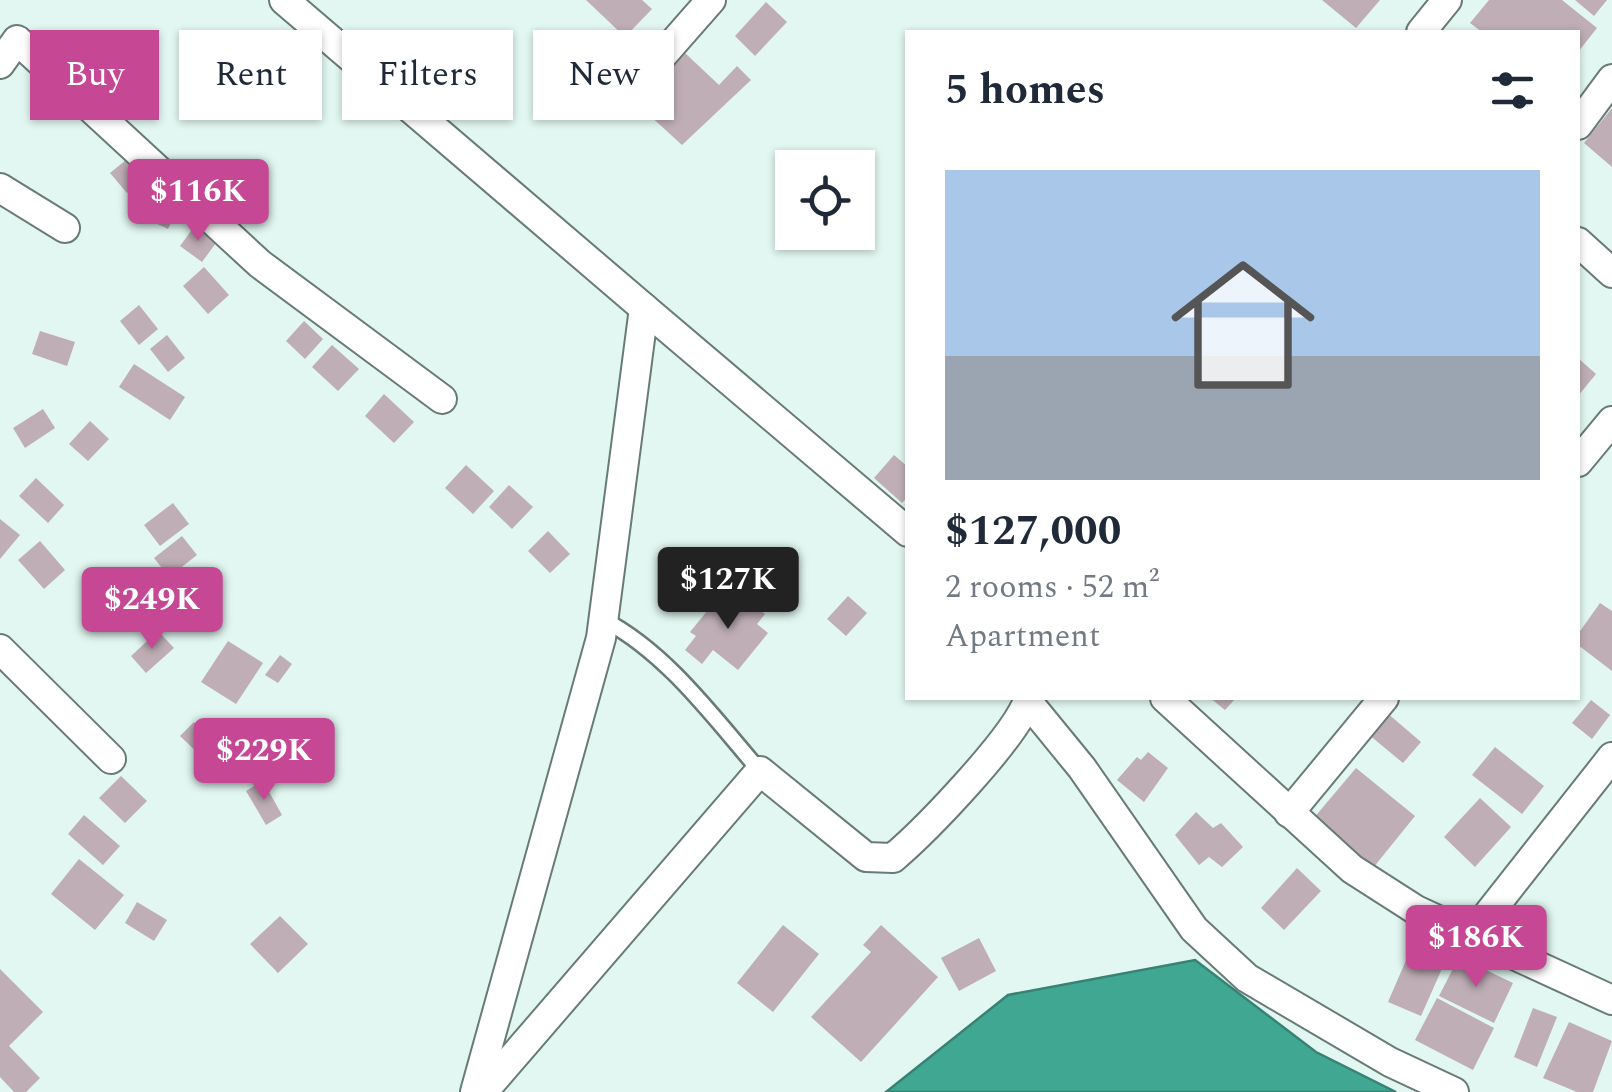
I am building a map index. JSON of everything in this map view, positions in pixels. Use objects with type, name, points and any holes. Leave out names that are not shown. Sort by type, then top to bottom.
[{"type":"street","points":[[284,0],[905,529]]},
{"type":"street","points":[[674,42],[711,0]]},
{"type":"street","points":[[1423,30],[1447,0]]},
{"type":"street","points":[[0,64],[17,40],[260,264],[442,399]]},
{"type":"street","points":[[1580,122],[1612,80]]},
{"type":"street","points":[[0,188],[65,228]]},
{"type":"street","points":[[1580,244],[1612,273]]},
{"type":"street","points":[[475,1092],[604,620],[644,308]]},
{"type":"street","points":[[1580,460],[1612,420]]},
{"type":"street","points":[[0,649],[111,759]]},
{"type":"street","points":[[483,1092],[760,771],[866,856],[893,858],[938,816],[1028,700],[1082,768],[1194,929],[1234,966],[1301,1011],[1454,1092]]},
{"type":"street","points":[[1168,700],[1352,870],[1416,910],[1612,1000]]},
{"type":"street","points":[[1288,813],[1382,700]]},
{"type":"street","points":[[1471,936],[1612,757]]},
{"type":"lane","points":[[604,620],[625,631],[668,670],[760,771]]},
{"type":"shaded area","points":[[1195,960],[1316,1052],[1396,1092],[886,1092],[1008,995]]},
{"type":"building","points":[[586,0],[642,0],[652,9],[632,30],[618,30]]},
{"type":"building","points":[[1322,0],[1380,0],[1356,28]]},
{"type":"building","points":[[1489,0],[1562,0],[1597,28],[1580,49],[1580,30],[1479,30],[1470,23]]},
{"type":"building","points":[[1575,0],[1607,0],[1594,16]]},
{"type":"building","points":[[766,2],[787,22],[755,56],[735,36]]},
{"type":"building","points":[[684,52],[719,85],[737,66],[751,80],[682,145],[655,120],[674,120],[674,63]]},
{"type":"building","points":[[1612,108],[1612,167],[1584,143]]},
{"type":"building","points":[[126,160],[143,179],[127,193],[110,173]]},
{"type":"building","points":[[153,201],[176,212],[168,229],[145,218]]},
{"type":"building","points":[[194,227],[216,243],[202,262],[180,246]]},
{"type":"building","points":[[204,267],[229,295],[208,314],[183,286]]},
{"type":"building","points":[[139,305],[158,329],[139,345],[120,321]]},
{"type":"building","points":[[304,321],[323,339],[305,359],[286,341]]},
{"type":"building","points":[[40,331],[75,342],[67,366],[32,354]]},
{"type":"building","points":[[167,335],[185,358],[168,372],[150,349]]},
{"type":"building","points":[[332,345],[359,369],[338,391],[312,367]]},
{"type":"building","points":[[1580,360],[1596,374],[1580,394]]},
{"type":"building","points":[[134,364],[185,397],[170,420],[119,387]]},
{"type":"building","points":[[384,394],[414,422],[394,443],[365,416]]},
{"type":"building","points":[[43,409],[55,428],[25,448],[13,428]]},
{"type":"building","points":[[90,421],[109,439],[88,461],[69,444]]},
{"type":"building","points":[[894,455],[905,464],[905,500],[902,503],[874,478]]},
{"type":"building","points":[[466,465],[494,491],[473,514],[445,488]]},
{"type":"building","points":[[36,478],[64,505],[48,523],[19,496]]},
{"type":"building","points":[[509,485],[533,507],[512,529],[489,507]]},
{"type":"building","points":[[173,503],[189,524],[160,546],[144,525]]},
{"type":"building","points":[[0,519],[20,535],[0,559]]},
{"type":"building","points":[[548,531],[570,554],[550,573],[528,551]]},
{"type":"building","points":[[182,536],[197,555],[169,577],[154,558]]},
{"type":"building","points":[[40,541],[65,570],[44,589],[18,560]]},
{"type":"building","points":[[721,594],[734,606],[742,596],[765,614],[757,624],[768,633],[738,670],[713,650],[702,664],[685,650],[696,636],[690,632]]},
{"type":"building","points":[[848,596],[867,613],[846,636],[827,619]]},
{"type":"building","points":[[1600,603],[1612,611],[1612,671],[1580,647],[1580,631]]},
{"type":"building","points":[[158,631],[174,648],[146,673],[131,656]]},
{"type":"building","points":[[228,641],[263,663],[236,704],[201,682]]},
{"type":"building","points":[[280,655],[292,664],[278,683],[265,675]]},
{"type":"building","points":[[1212,700],[1234,700],[1225,710]]},
{"type":"building","points":[[1591,700],[1610,715],[1592,739],[1572,723]]},
{"type":"building","points":[[1386,712],[1421,742],[1403,763],[1368,734]]},
{"type":"building","points":[[194,722],[214,742],[201,756],[180,736]]},
{"type":"building","points":[[1495,747],[1544,786],[1522,814],[1472,775]]},
{"type":"building","points":[[1148,752],[1168,768],[1144,802],[1117,780],[1137,757],[1141,760]]},
{"type":"building","points":[[1356,768],[1415,816],[1373,868],[1313,819]]},
{"type":"building","points":[[121,776],[147,801],[125,823],[99,798]]},
{"type":"building","points":[[263,781],[282,815],[266,825],[246,791]]},
{"type":"building","points":[[1480,798],[1511,827],[1475,867],[1444,837]]},
{"type":"building","points":[[1196,812],[1213,828],[1221,823],[1243,847],[1222,867],[1209,857],[1199,865],[1175,835]]},
{"type":"building","points":[[84,815],[120,846],[103,865],[68,834]]},
{"type":"building","points":[[79,859],[124,895],[95,930],[51,894]]},
{"type":"building","points":[[1297,868],[1321,891],[1284,930],[1261,908]]},
{"type":"building","points":[[137,902],[167,920],[154,941],[125,923]]},
{"type":"building","points":[[280,916],[308,944],[278,973],[250,944]]},
{"type":"building","points":[[783,925],[819,954],[773,1012],[737,983]]},
{"type":"building","points":[[881,925],[938,977],[861,1062],[811,1017],[871,952],[863,945]]},
{"type":"building","points":[[979,938],[996,971],[959,991],[941,958]]},
{"type":"building","points":[[1422,944],[1448,955],[1421,1016],[1388,1002],[1410,951],[1418,955]]},
{"type":"building","points":[[1459,957],[1513,983],[1494,1023],[1439,996]]},
{"type":"building","points":[[0,969],[43,1012],[9,1046],[40,1078],[26,1092],[14,1092],[0,1077]]},
{"type":"building","points":[[1437,998],[1494,1028],[1473,1070],[1415,1040]]},
{"type":"building","points":[[1533,1008],[1557,1017],[1537,1067],[1514,1057]]},
{"type":"building","points":[[1569,1022],[1612,1041],[1593,1092],[1577,1092],[1543,1078]]}]
